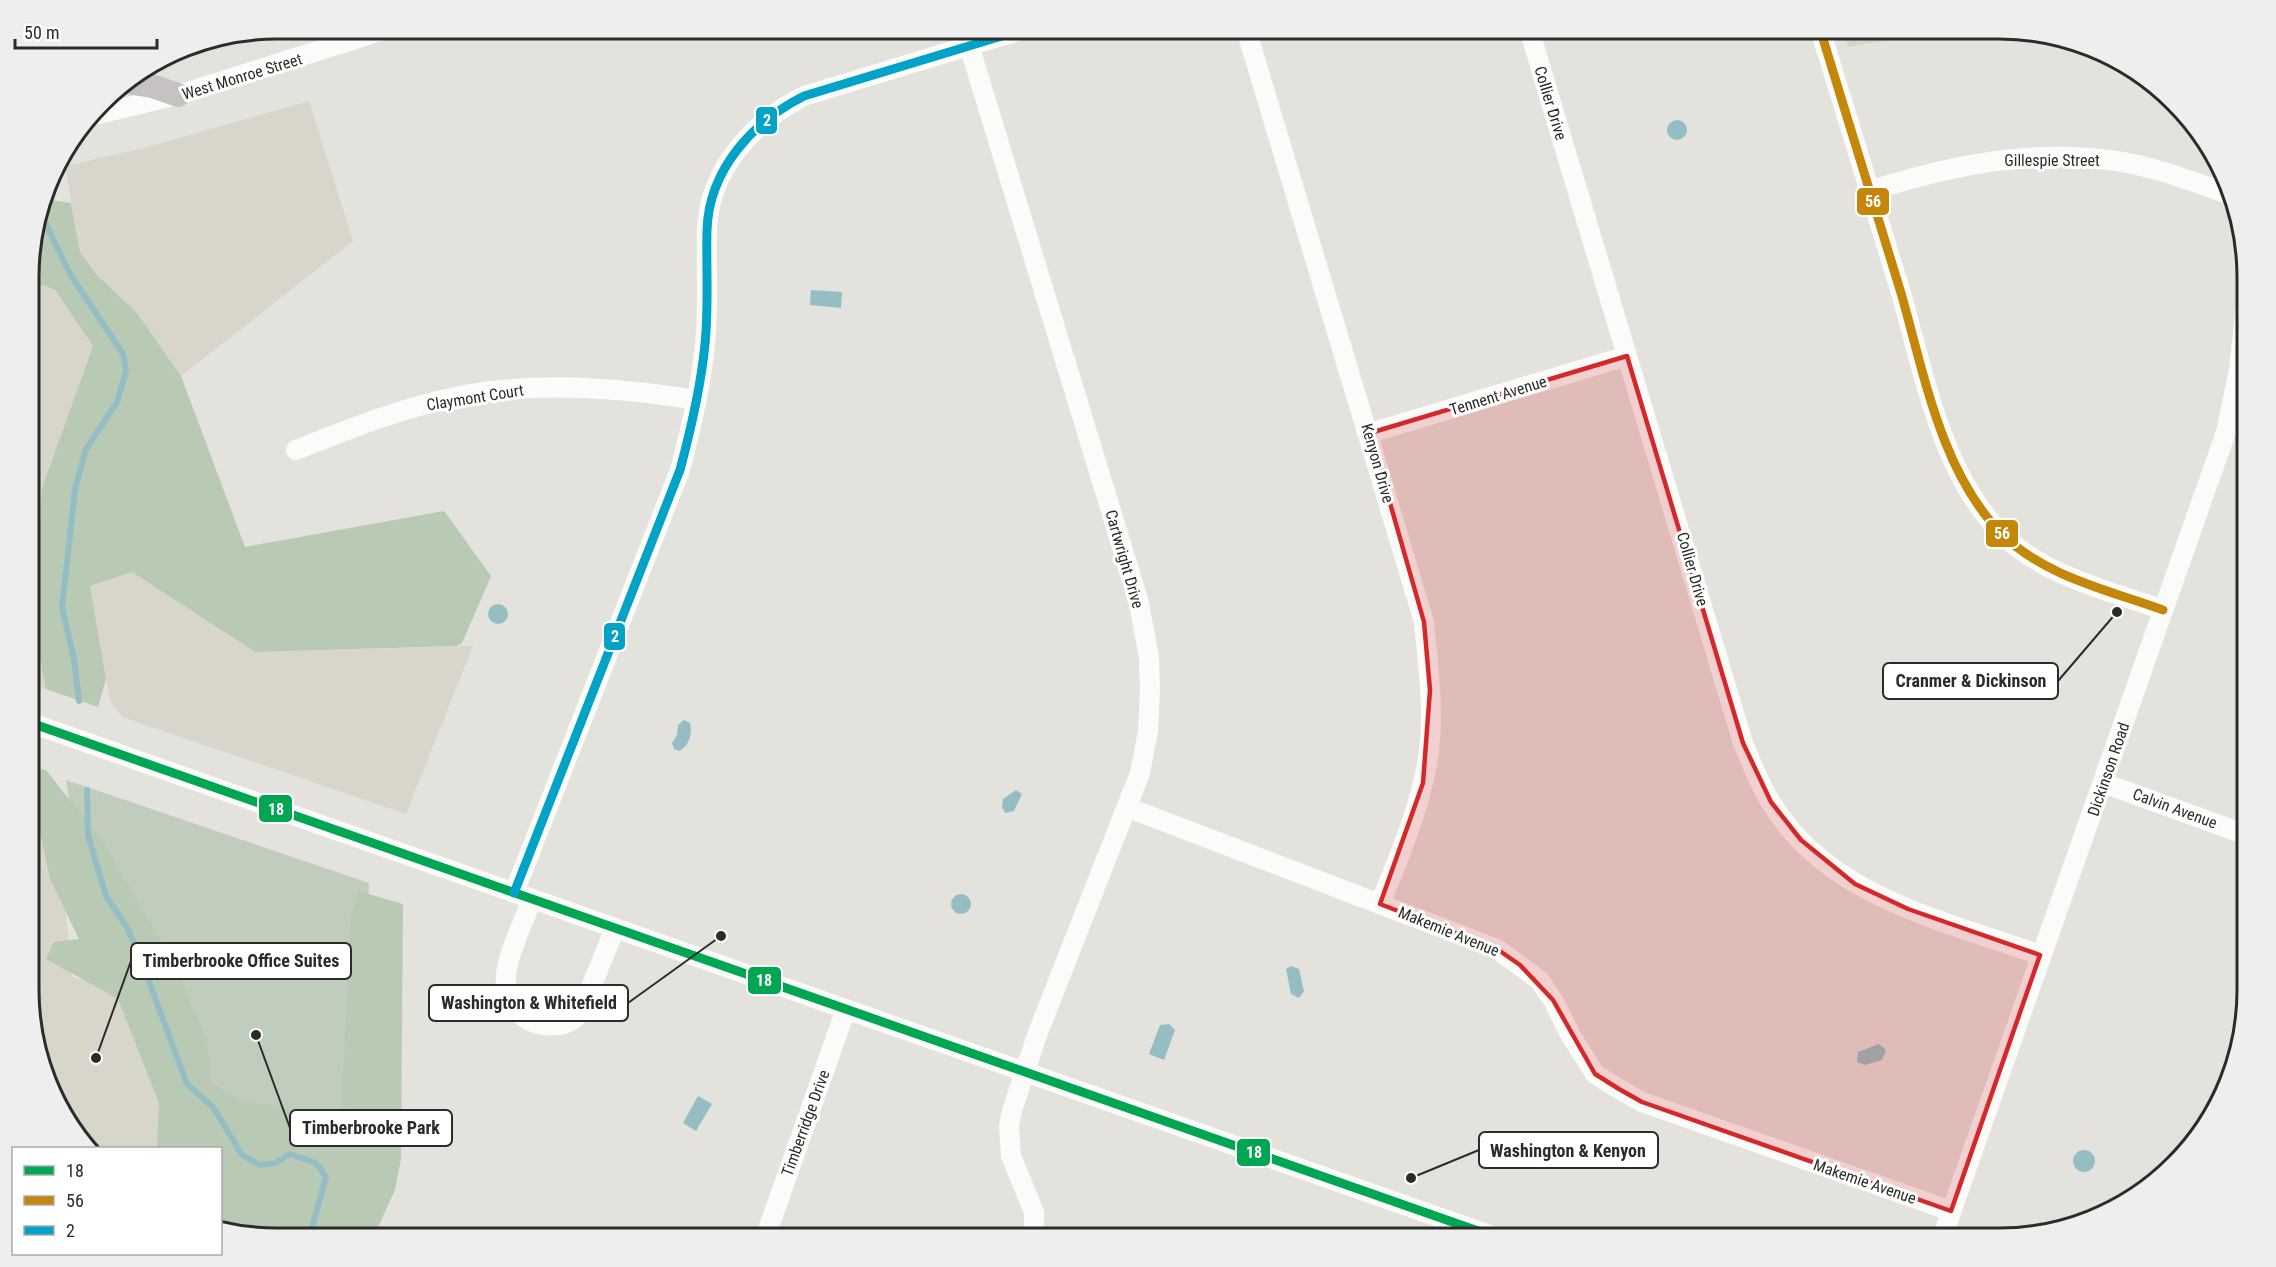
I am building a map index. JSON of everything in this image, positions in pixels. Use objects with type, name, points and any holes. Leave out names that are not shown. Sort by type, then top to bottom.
[{"type":"main road","points":[[138,84],[178,95]]},
{"type":"street","name":"West Monroe Street","points":[[106,112],[178,95],[353,39]]},
{"type":"street","points":[[615,928],[581,1012],[573,1021],[556,1027],[536,1024],[519,1015],[511,1003],[506,974],[523,896],[680,470],[697,400],[705,344],[709,276],[707,228],[715,193],[738,146],[777,110],[804,96],[989,39]]},
{"type":"street","name":"Kenyon Drive","points":[[1249,39],[1370,433],[1424,622],[1430,690],[1429,749],[1423,783],[1380,904]]},
{"type":"street","name":"Collier Drive","points":[[1532,39],[1743,743],[1771,802],[1801,840],[1828,865],[1863,888],[1908,909],[2040,955]]},
{"type":"street","points":[[1823,39],[1929,393],[1959,478],[1976,505],[2002,534],[2030,555],[2062,574],[2163,610]]},
{"type":"street","name":"Cartwright Drive","points":[[969,45],[1138,603],[1149,658],[1148,731],[1140,774],[1129,808],[1025,1071],[1012,1111],[1009,1140],[1011,1156],[1034,1212],[1034,1228]]},
{"type":"street","name":"Gillespie Street","points":[[1869,191],[1956,166],[2007,158],[2065,158],[2116,160],[2221,192]]},
{"type":"street","name":"Tennent Avenue","points":[[1370,433],[1627,356]]},
{"type":"street","name":"Dickinson Road","points":[[1946,1228],[2226,432],[2237,384]]},
{"type":"street","name":"Claymont Court","points":[[296,450],[426,404],[491,391],[578,387],[697,400]]},
{"type":"street","points":[[39,726],[1470,1228]]},
{"type":"street","name":"Calvin Avenue","points":[[2103,783],[2237,831]]},
{"type":"street","name":"Makemie Avenue","points":[[1129,808],[1497,949],[1539,980],[1595,1074],[1642,1102],[1952,1211]]},
{"type":"street","name":"Timberridge Drive","points":[[769,1228],[846,1009]]},
{"type":"highlighted area","points":[[1627,356],[1743,743],[1771,802],[1801,840],[1855,884],[1908,909],[2040,955],[1951,1211],[1642,1102],[1595,1074],[1553,1000],[1520,965],[1497,949],[1380,904],[1423,783],[1430,690],[1424,622],[1370,433]]},
{"type":"shaded area","points":[[1845,39],[1894,39],[1848,47]]},
{"type":"shaded area","points":[[309,101],[353,241],[181,376],[137,313],[95,273],[80,252],[66,169],[67,165],[144,148]]},
{"type":"shaded area","points":[[39,284],[55,290],[93,346],[42,488],[39,654]]},
{"type":"shaded area","points":[[132,572],[255,652],[473,646],[406,814],[122,717],[110,700],[90,586]]},
{"type":"shaded area","points":[[39,654],[46,689],[39,687]]},
{"type":"shaded area","points":[[39,786],[54,792],[72,977],[120,992],[162,1094],[162,1147],[98,1147],[79,1122],[57,1081],[44,1037],[39,990]]},
{"type":"green space","points":[[52,200],[71,203],[80,252],[95,273],[137,313],[181,376],[245,547],[444,511],[491,576],[462,643],[457,646],[255,652],[132,572],[90,586],[106,679],[98,707],[46,689],[39,654],[39,538],[42,488],[93,346],[55,290],[39,284],[41,246]]},
{"type":"green space","points":[[39,769],[46,770],[103,842],[176,967],[207,1040],[211,1083],[242,1101],[341,1117],[351,918],[358,891],[403,904],[401,1159],[395,1190],[378,1228],[277,1228],[222,1221],[222,1147],[157,1147],[159,1103],[118,999],[46,959],[54,942],[79,939],[50,879],[39,827]]},
{"type":"green space","points":[[66,780],[369,883],[355,1178],[289,1228],[246,1226],[222,1221],[222,1147],[220,1147],[76,841]]},
{"type":"water","points":[[1677,120],[1684,123],[1687,130],[1684,137],[1677,140],[1670,137],[1667,130],[1670,123]]},
{"type":"water","points":[[811,290],[842,292],[841,308],[810,305]]},
{"type":"water","points":[[494,604],[502,604],[508,610],[508,618],[502,624],[494,624],[488,618],[488,610]]},
{"type":"water","points":[[684,720],[690,723],[690,735],[688,743],[679,751],[674,749],[672,743],[677,735],[678,725]]},
{"type":"water","points":[[1016,790],[1022,794],[1014,811],[1005,813],[1002,807],[1003,799]]},
{"type":"water","points":[[961,894],[968,897],[971,904],[968,911],[961,914],[954,911],[951,904],[954,897]]},
{"type":"water","points":[[1291,966],[1299,969],[1304,991],[1299,998],[1291,994],[1286,969]]},
{"type":"water","points":[[1169,1024],[1175,1030],[1164,1060],[1149,1054],[1160,1025]]},
{"type":"water","points":[[1879,1044],[1886,1050],[1882,1060],[1865,1065],[1857,1062],[1858,1052]]},
{"type":"water","points":[[698,1096],[712,1104],[696,1131],[683,1123]]},
{"type":"water","points":[[2084,1150],[2092,1153],[2095,1161],[2092,1169],[2084,1172],[2076,1169],[2073,1161],[2076,1153]]},
{"type":"waterway","points":[[45,223],[70,274],[123,354],[126,371],[117,402],[86,449],[75,489],[62,607],[74,659],[79,701]]},
{"type":"waterway","points":[[87,790],[88,835],[106,896],[126,926],[137,949],[187,1084],[213,1107],[242,1155],[260,1165],[275,1163],[290,1154],[316,1163],[326,1177],[312,1228]]},
{"type":"transit line","name":"2","points":[[514,893],[680,470],[703,360],[707,316],[707,230],[710,208],[725,168],[751,134],[768,119],[804,96],[992,39]]},
{"type":"transit line","name":"56","points":[[1823,39],[1901,293],[1937,420],[1963,481],[1980,508],[2001,533],[2036,560],[2077,580],[2163,610]]},
{"type":"transit line","name":"18","points":[[39,726],[1470,1228]]},
{"type":"place","name":"Cranmer & Dickinson","points":[[2117,612]]},
{"type":"place","name":"Washington & Whitefield","points":[[721,936]]},
{"type":"place","name":"Timberbrooke Park","points":[[256,1035]]},
{"type":"place","name":"Timberbrooke Office Suites","points":[[96,1058]]},
{"type":"place","name":"Washington & Kenyon","points":[[1411,1178]]}]
